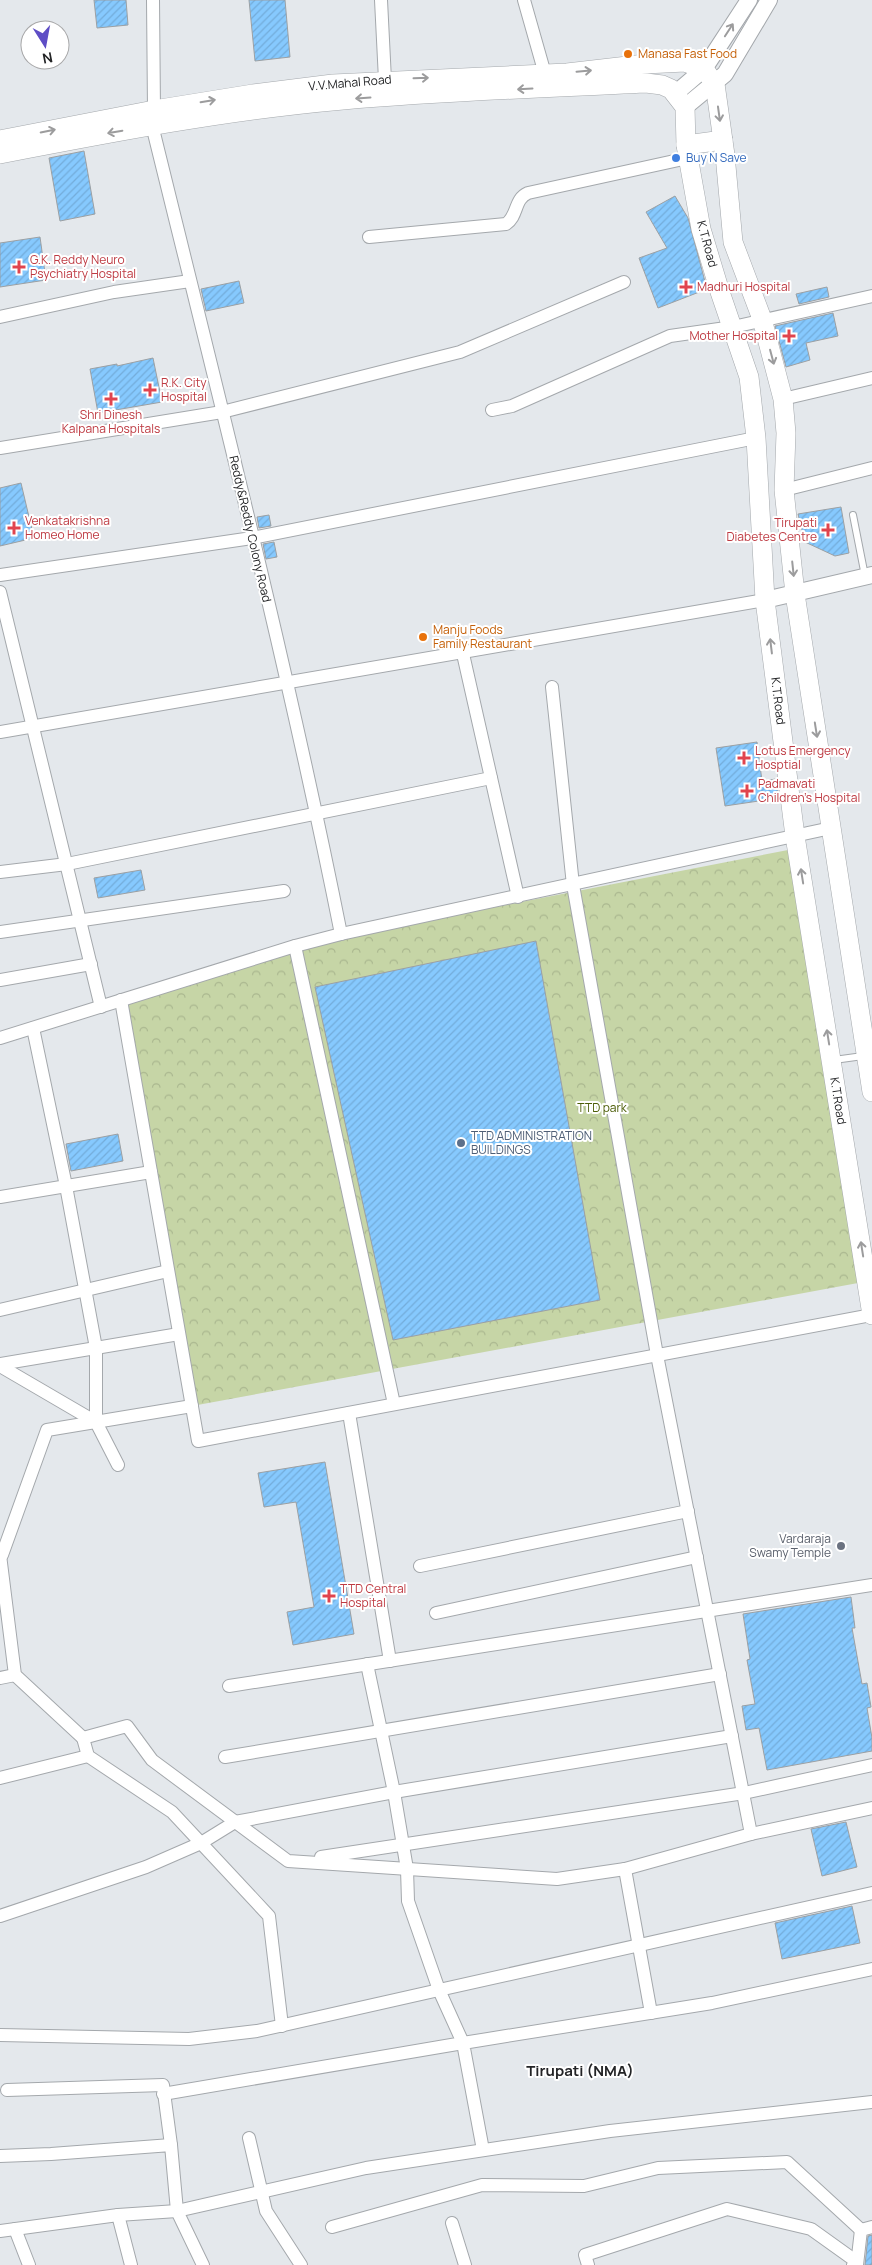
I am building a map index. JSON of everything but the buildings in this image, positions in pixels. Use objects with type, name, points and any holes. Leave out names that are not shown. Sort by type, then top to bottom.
[{"type":"main road","name":"V.V.Mahal Road","points":[[0,154],[270,91],[385,80],[545,74],[655,63],[685,62],[709,76]]},
{"type":"main road","name":"K.T.Road","points":[[709,76],[723,140],[733,242],[762,319],[783,399],[786,432],[784,490],[795,594],[831,828],[869,1055],[872,1092]]},
{"type":"main road","name":"V.V.Mahal Road","points":[[0,140],[153,118],[432,93],[646,83],[662,85],[672,89],[680,100]]},
{"type":"main road","name":"K.T.Road","points":[[680,100],[701,229],[749,377],[756,438],[765,600],[795,836],[872,1315]]},
{"type":"main road","points":[[687,152],[723,140]]},
{"type":"street","name":"Reddy&Reddy Colony Road","points":[[153,0],[153,118],[317,814],[341,934]]},
{"type":"street","points":[[381,0],[385,80]]},
{"type":"street","points":[[524,0],[545,74]]},
{"type":"street","points":[[680,100],[709,76],[749,0]]},
{"type":"street","points":[[709,76],[725,74],[769,0]]},
{"type":"street","points":[[370,237],[506,224],[510,222],[519,199],[528,193],[687,152]]},
{"type":"street","points":[[0,317],[114,292],[190,281]]},
{"type":"street","points":[[0,448],[222,412],[460,352],[624,282]]},
{"type":"street","points":[[492,410],[512,406],[670,336],[733,327],[872,296]]},
{"type":"street","points":[[783,399],[872,378]]},
{"type":"street","points":[[0,574],[252,538],[756,438]]},
{"type":"street","points":[[784,490],[872,468]]},
{"type":"street","points":[[0,732],[464,654],[765,600],[869,576]]},
{"type":"street","points":[[0,592],[101,1007]]},
{"type":"street","points":[[464,654],[518,897]]},
{"type":"street","points":[[552,687],[574,885],[657,1355],[751,1834]]},
{"type":"street","points":[[0,872],[66,864],[491,778]]},
{"type":"street","points":[[0,1038],[295,946],[341,934],[831,828]]},
{"type":"street","points":[[0,932],[284,891]]},
{"type":"street","points":[[295,946],[394,1404]]},
{"type":"street","points":[[0,980],[91,964]]},
{"type":"street","points":[[121,1000],[198,1441],[872,1315]]},
{"type":"street","points":[[33,1028],[66,1186],[96,1348],[96,1422],[118,1465]]},
{"type":"street","points":[[0,1197],[151,1172]]},
{"type":"street","points":[[0,1310],[168,1271]]},
{"type":"street","points":[[0,1365],[179,1334]]},
{"type":"street","points":[[0,1365],[96,1422]]},
{"type":"street","points":[[192,1406],[47,1430],[1,1555],[15,1675],[83,1738],[88,1756],[172,1812],[269,1916],[282,2026]]},
{"type":"street","points":[[349,1413],[390,1661]]},
{"type":"street","points":[[420,1566],[688,1511]]},
{"type":"street","points":[[436,1613],[697,1557]]},
{"type":"street","points":[[229,1686],[872,1585]]},
{"type":"street","points":[[368,1664],[403,1845],[407,1869],[408,1901],[439,1990],[463,2043],[483,2150]]},
{"type":"street","points":[[225,1757],[720,1674]]},
{"type":"street","points":[[0,1678],[15,1675]]},
{"type":"street","points":[[83,1738],[127,1726],[152,1760],[288,1860],[296,1861],[558,1879],[625,1869],[751,1834],[872,1808]]},
{"type":"street","points":[[0,1916],[146,1867],[201,1843],[235,1822],[394,1792],[732,1736]]},
{"type":"street","points":[[0,1778],[88,1756]]},
{"type":"street","points":[[296,1861],[744,1793],[872,1765]]},
{"type":"street","points":[[625,1869],[651,2013]]},
{"type":"street","points":[[0,2035],[189,2040],[257,2031],[872,1893]]},
{"type":"street","points":[[163,2094],[463,2043],[712,2004],[872,1969]]},
{"type":"street","points":[[7,2090],[163,2085],[177,2211],[203,2265]]},
{"type":"street","points":[[0,2232],[118,2215],[177,2211],[366,2168],[610,2131],[872,2102]]},
{"type":"street","points":[[249,2138],[266,2210],[301,2265]]},
{"type":"street","points":[[0,2156],[171,2146]]},
{"type":"street","points":[[332,2227],[482,2185],[584,2186],[658,2168],[787,2162],[867,2228],[856,2264],[811,2229],[727,2209],[585,2255],[588,2265]]},
{"type":"street","points":[[118,2215],[131,2265]]},
{"type":"street","points":[[452,2222],[464,2265]]},
{"type":"street","points":[[15,2229],[29,2265]]},
{"type":"lane","points":[[853,515],[869,576]]},
{"type":"lane","points":[[831,1060],[869,1055]]},
{"type":"green space","name":"TTD park","points":[[788,850],[858,1283],[192,1406],[121,1000],[295,946]]},
{"type":"place","name":"Manasa Fast Food","points":[[628,54]]},
{"type":"place","name":"Buy N Save","points":[[676,158]]},
{"type":"place","name":"G.K. Reddy Neuro Psychiatry Hospital","points":[[19,267]]},
{"type":"place","name":"Madhuri Hospital","points":[[686,287]]},
{"type":"place","name":"Mother Hospital","points":[[789,336]]},
{"type":"place","name":"R.K. City Hospital","points":[[150,390]]},
{"type":"place","name":"Shri Dinesh Kalpana Hospitals","points":[[111,399]]},
{"type":"place","name":"Venkatakrishna Homeo Home","points":[[14,528]]},
{"type":"place","name":"Tirupati Diabetes Centre","points":[[828,530]]},
{"type":"place","name":"Manju Foods Family Restaurant","points":[[423,637]]},
{"type":"place","name":"Lotus Emergency Hosptial","points":[[744,758]]},
{"type":"place","name":"Padmavati Children's Hospital","points":[[747,791]]},
{"type":"place","name":"TTD ADMINISTRATION BUILDINGS","points":[[461,1143]]},
{"type":"place","name":"Vardaraja Swamy Temple","points":[[841,1546]]},
{"type":"place","name":"TTD Central Hospital","points":[[329,1596]]},
{"type":"district","name":"Tirupati (NMA)","points":[[580,2071]]}]
